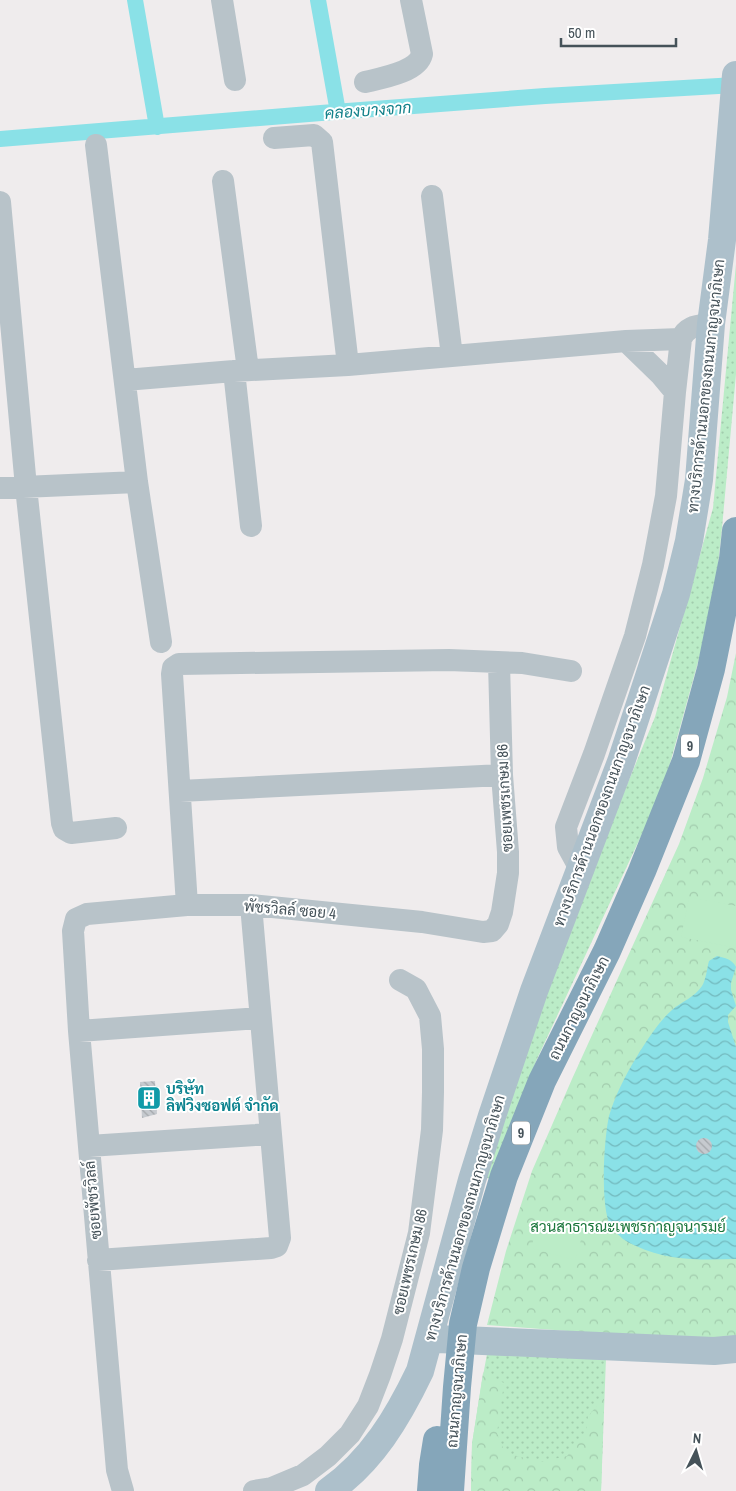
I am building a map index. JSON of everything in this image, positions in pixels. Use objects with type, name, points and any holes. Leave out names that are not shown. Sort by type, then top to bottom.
[{"type":"highway","name":"ถนนกาญจนาภิเษก","points":[[450,1491],[463,1324],[476,1268],[504,1176],[542,1081],[608,951],[686,761],[711,669],[733,559],[736,531]]},
{"type":"highway","points":[[430,1491],[446,1390],[463,1324]]},
{"type":"main road","name":"ทางบริการด้านนอกของถนนกาญจนาภิเษก","points":[[329,1491],[364,1462],[381,1441],[407,1400],[420,1371],[481,1152],[534,990],[609,797],[676,594],[699,480],[711,324],[722,240],[736,75]]},
{"type":"main road","points":[[430,1339],[714,1351],[736,1349]]},
{"type":"street","points":[[222,0],[235,80]]},
{"type":"street","points":[[365,82],[404,71],[414,67],[420,60],[422,54],[411,0]]},
{"type":"street","points":[[274,138],[314,135],[322,142],[348,365]]},
{"type":"street","points":[[96,145],[137,482],[161,642]]},
{"type":"street","points":[[224,181],[241,370],[250,526]]},
{"type":"street","points":[[432,196],[452,356]]},
{"type":"street","points":[[0,202],[26,487],[62,823],[64,829],[71,833],[116,828]]},
{"type":"street","points":[[580,869],[568,847],[566,827],[594,754],[634,636],[653,565],[666,496],[681,339],[688,328],[711,324]]},
{"type":"street","points":[[125,380],[241,370],[348,365],[626,341],[681,339]]},
{"type":"street","points":[[626,341],[660,374],[675,392]]},
{"type":"street","points":[[0,488],[137,482]]},
{"type":"street","points":[[187,905],[172,674],[173,668],[179,664],[449,660],[522,663],[571,671]]},
{"type":"street","name":"ซอยเพชรเกษม 86","points":[[492,931],[498,924],[502,912],[508,873],[502,776],[500,663]]},
{"type":"street","points":[[594,754],[621,762]]},
{"type":"street","points":[[180,791],[502,776]]},
{"type":"street","name":"พัชรวิลล์ ซอย 4","points":[[87,914],[187,905],[251,905],[422,922],[484,932],[492,931]]},
{"type":"street","points":[[98,1260],[271,1248],[277,1246],[280,1238],[251,905]]},
{"type":"street","name":"ซอยพัชรวิลล์","points":[[87,914],[76,919],[73,931],[79,1030],[117,1470],[124,1491]]},
{"type":"street","name":"ซอยเพชรเกษม 86","points":[[254,1491],[272,1488],[303,1475],[328,1456],[350,1434],[368,1406],[392,1339],[419,1234],[432,1130],[433,1092],[433,1049],[430,1016],[416,989],[400,980]]},
{"type":"street","points":[[79,1030],[260,1018]]},
{"type":"street","points":[[89,1146],[270,1134]]},
{"type":"green space","points":[[736,264],[736,374],[716,584],[706,633],[663,789],[537,1059],[490,1179],[479,1175],[579,901],[655,717],[713,508]]},
{"type":"green space","name":"สวนสาธารณะเพชรกาญจนารมย์","points":[[736,653],[736,1337],[715,1339],[647,1337],[487,1325],[506,1251],[532,1171],[679,844],[703,778],[727,697]]},
{"type":"green space","points":[[689,897],[736,906],[736,948],[681,937]]},
{"type":"green space","points":[[539,1220],[583,1233],[575,1260],[531,1248]]},
{"type":"green space","points":[[487,1354],[606,1358],[601,1491],[471,1491],[472,1444]]},
{"type":"green space","points":[[483,1373],[504,1383],[497,1433],[505,1453],[541,1462],[567,1456],[586,1433],[588,1416],[604,1398],[601,1491],[471,1491],[472,1444]]},
{"type":"water","points":[[717,956],[725,958],[736,967],[731,990],[736,1006],[728,1015],[728,1022],[736,1047],[736,1259],[672,1257],[648,1251],[630,1243],[623,1239],[610,1225],[604,1187],[604,1155],[607,1126],[617,1094],[644,1046],[667,1015],[699,990],[704,981],[709,961]]},
{"type":"building","name":"บริษัท ลิฟวิ่งซอฟต์ จำกัด","points":[[155,1081],[157,1114],[142,1118],[140,1082]]},
{"type":"building","points":[[704,1138],[710,1140],[712,1146],[710,1152],[704,1154],[698,1152],[696,1146],[698,1140]]},
{"type":"waterway","points":[[135,0],[157,127]]},
{"type":"waterway","points":[[318,0],[338,112]]},
{"type":"waterway","name":"คลองบางจาก","points":[[0,139],[545,96],[736,85]]},
{"type":"place","name":"บริษัท ลิฟวิ่งซอฟต์ จำกัด","points":[[149,1098]]}]
